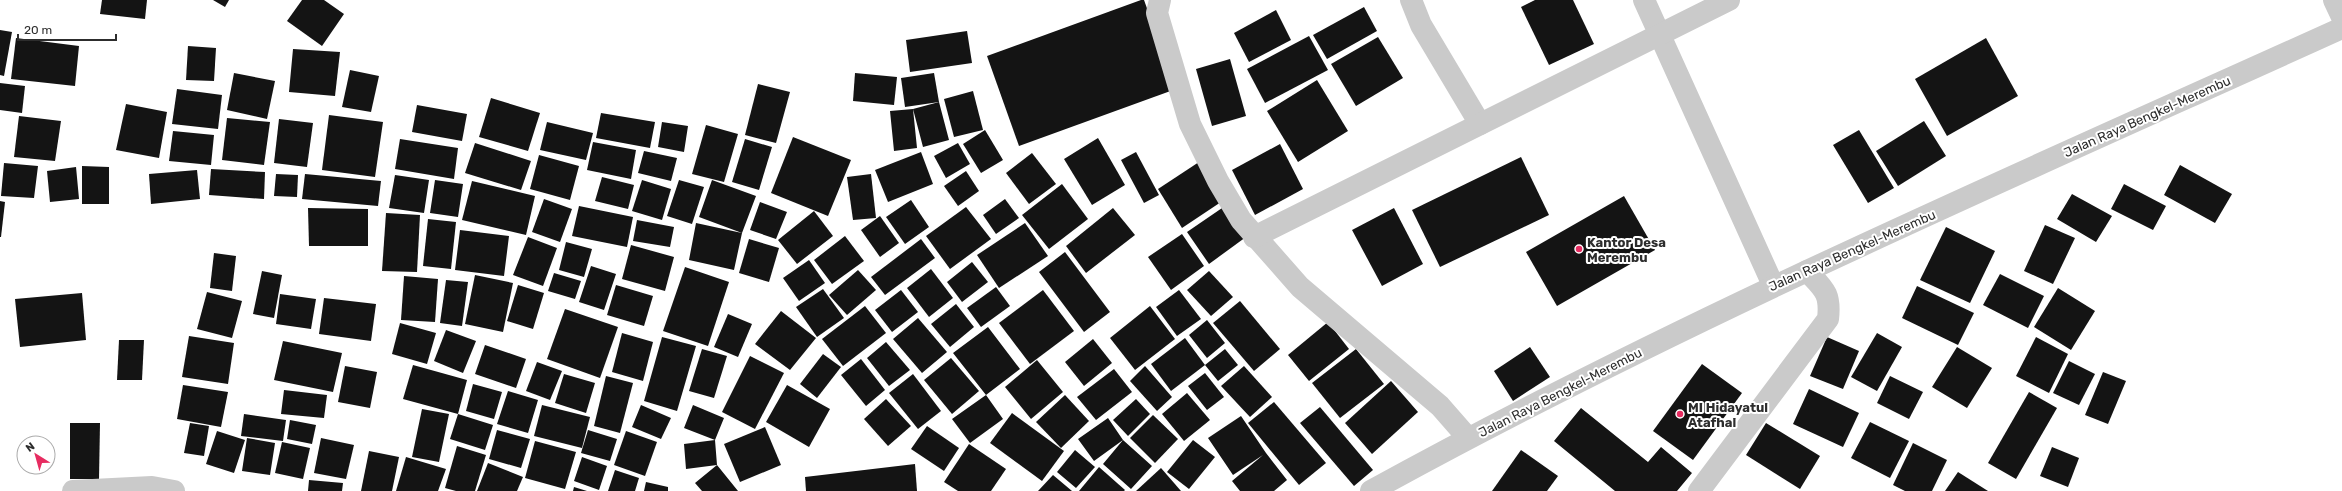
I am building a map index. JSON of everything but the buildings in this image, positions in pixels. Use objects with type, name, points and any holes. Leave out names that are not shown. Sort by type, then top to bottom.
[{"type":"street","points":[[1160,0],[1157,13],[1190,124],[1218,182],[1254,237],[1300,288],[1440,406],[1468,438]]},
{"type":"street","points":[[1411,0],[1422,25],[1480,124]]},
{"type":"street","points":[[1644,0],[1773,285]]},
{"type":"street","points":[[1254,237],[1729,0]]},
{"type":"street","points":[[2334,0],[2342,17]]},
{"type":"street","name":"Jalan Raya Bengkel-Merembu","points":[[1371,491],[1468,438],[1773,285],[1807,271],[2342,28]]},
{"type":"street","points":[[1699,491],[1828,319],[1830,302],[1822,287],[1807,271]]},
{"type":"street","points":[[73,491],[152,487],[174,491]]},
{"type":"place","name":"Kantor Desa Merembu","points":[[1579,249]]},
{"type":"place","name":"MI Hidayatul Atafhal","points":[[1680,414]]}]
